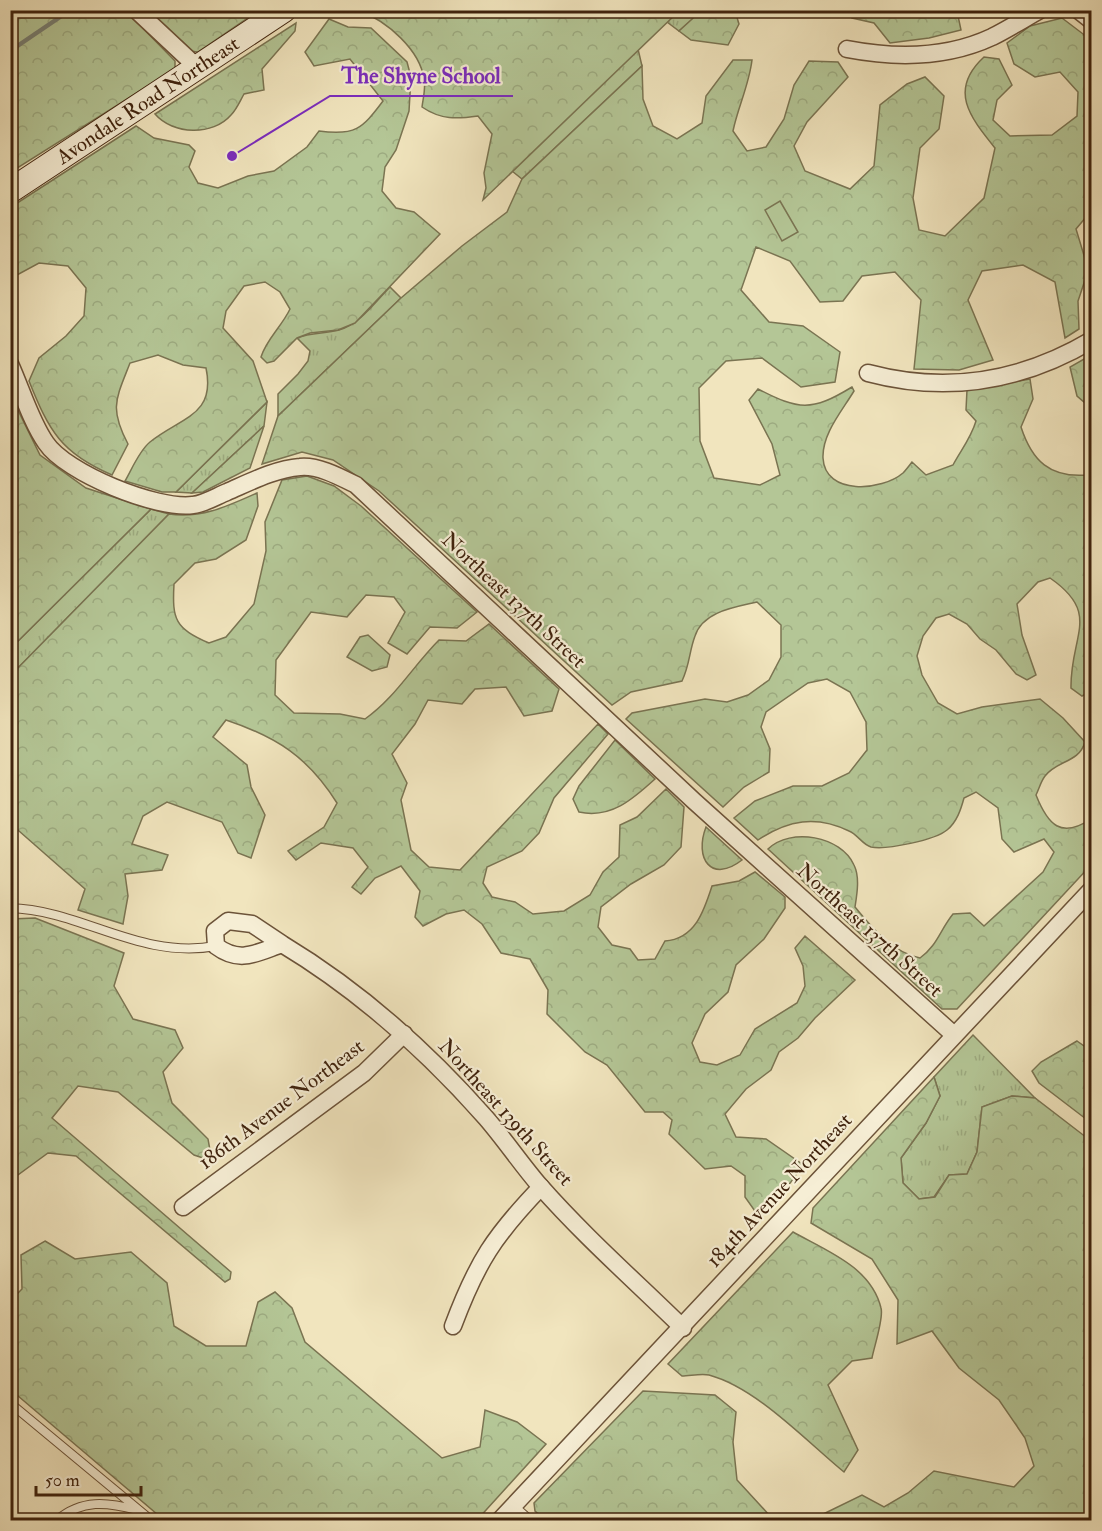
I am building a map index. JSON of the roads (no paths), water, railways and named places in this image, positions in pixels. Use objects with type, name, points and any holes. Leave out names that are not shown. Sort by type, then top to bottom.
[{"type":"main road","name":"Avondale Road Northeast","points":[[10,191],[284,10]]},
{"type":"street","points":[[136,10],[198,68]]},
{"type":"street","points":[[847,49],[874,54],[918,54],[956,50],[990,38],[1040,10]]},
{"type":"street","points":[[1078,10],[1092,21]]},
{"type":"street","points":[[868,373],[903,382],[928,384],[979,382],[1030,369],[1092,340]]},
{"type":"street","name":"Northeast 137th Street","points":[[10,364],[46,443],[73,465],[130,492],[161,502],[193,505],[272,474],[302,466],[330,473],[356,485],[694,801],[953,1034]]},
{"type":"street","name":"184th Avenue Northeast","points":[[500,1521],[682,1328],[953,1034],[1092,889]]},
{"type":"street","name":"Northeast 139th Street","points":[[216,946],[215,931],[228,921],[252,924],[327,971],[404,1034],[485,1118],[541,1186],[682,1328]]},
{"type":"street","points":[[216,946],[228,954],[245,957],[282,944]]},
{"type":"street","name":"186th Avenue Northeast","points":[[183,1207],[364,1073],[404,1034]]},
{"type":"street","points":[[453,1326],[471,1278],[490,1245],[541,1186]]},
{"type":"lane","points":[[10,908],[49,913],[121,938],[199,949],[216,946]]},
{"type":"lane","points":[[10,1403],[151,1521]]},
{"type":"lane","points":[[57,1521],[68,1510],[89,1503],[111,1503],[140,1511]]},
{"type":"lane","points":[[514,1506],[530,1521]]},
{"type":"waterway","points":[[10,51],[63,15],[78,10]]},
{"type":"place","name":"The Shyne School","points":[[232,156]]}]
